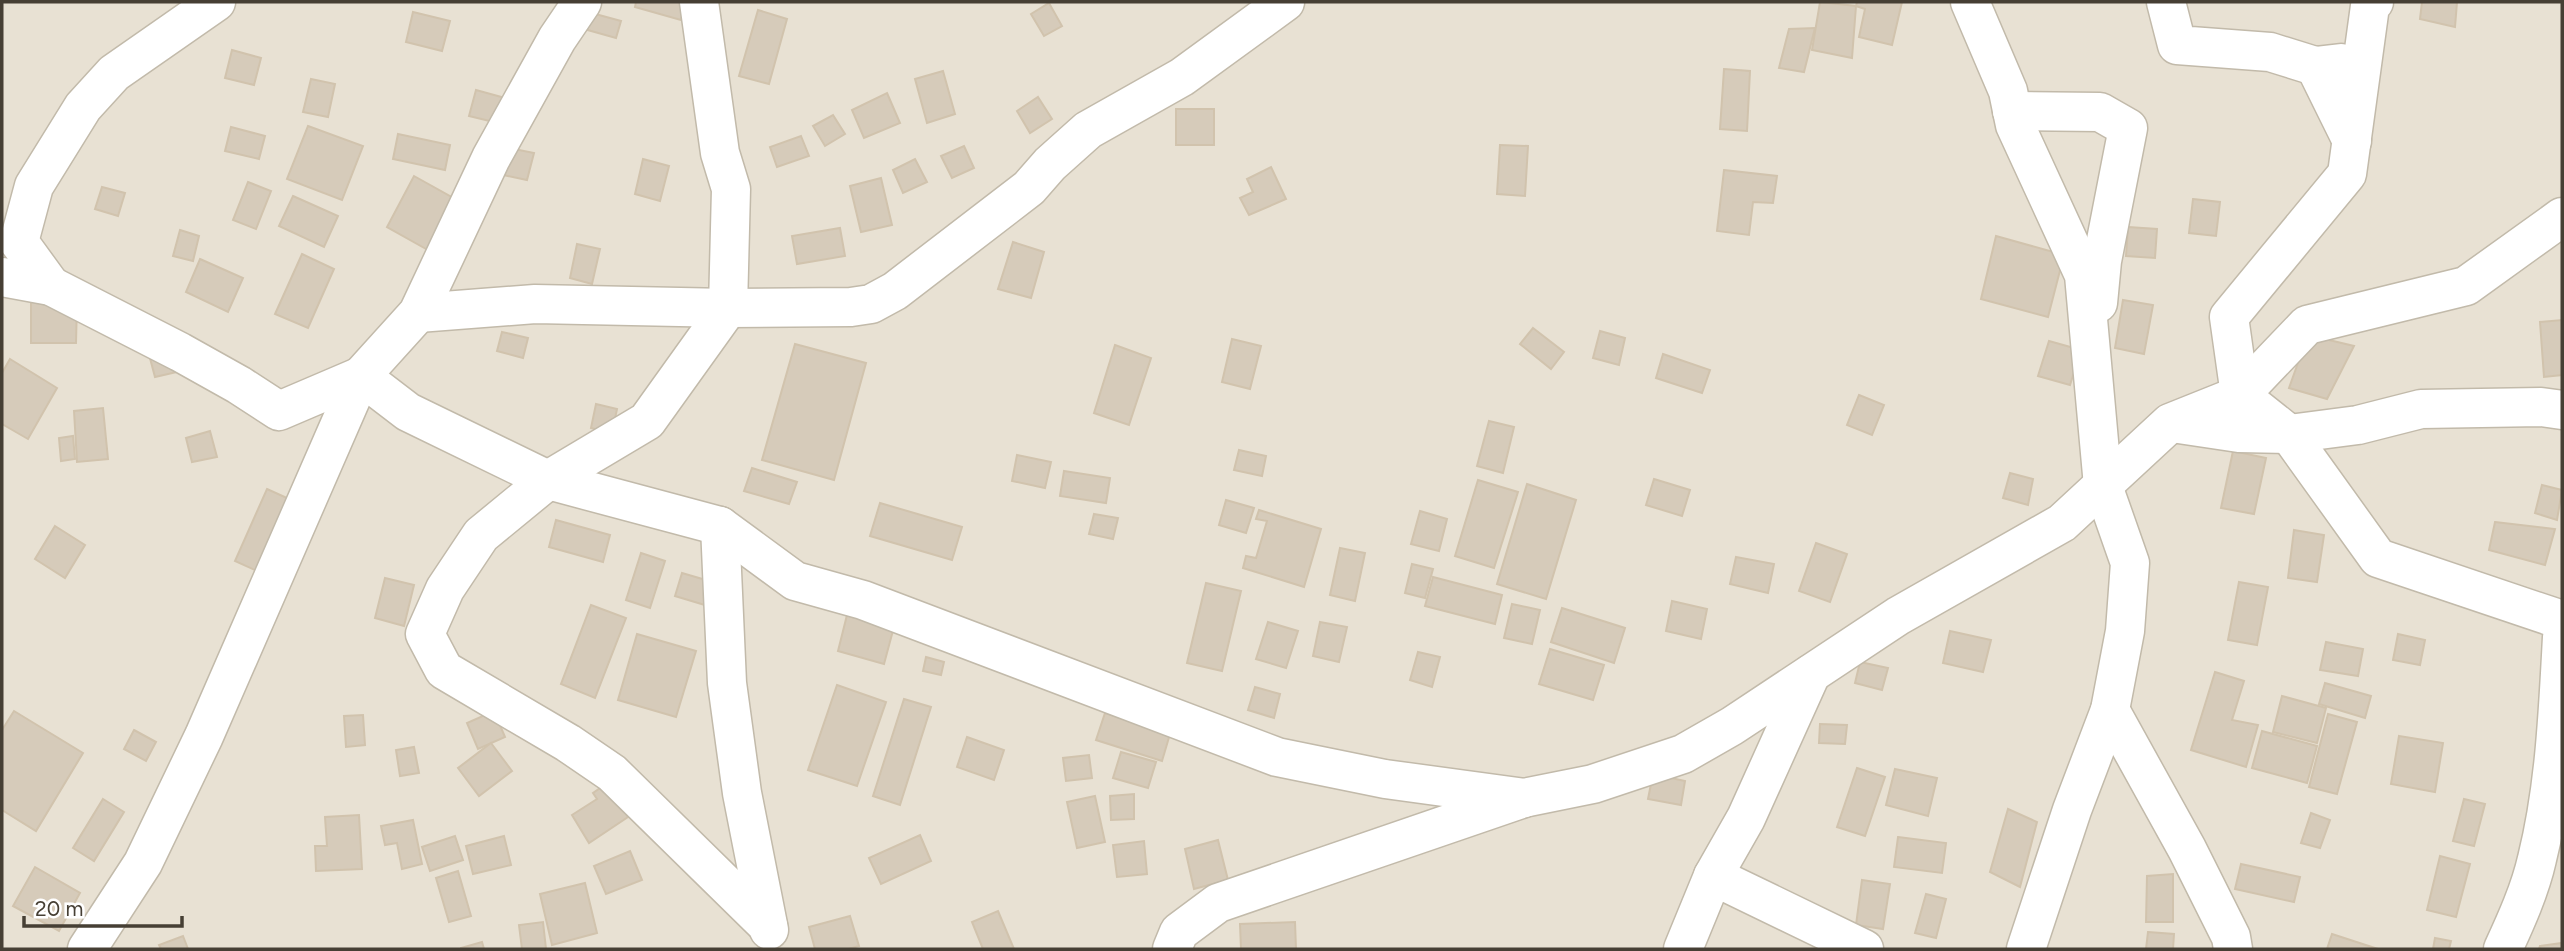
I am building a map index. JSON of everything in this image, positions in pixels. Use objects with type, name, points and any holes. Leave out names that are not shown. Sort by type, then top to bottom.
[{"type":"street","points":[[51,286],[19,242],[34,186],[83,107],[114,73],[216,2]]},
{"type":"street","points":[[87,949],[143,863],[199,748],[361,376],[418,313],[491,158],[557,39],[582,2]]},
{"type":"street","points":[[699,2],[720,153],[731,189],[728,308],[647,421],[548,480],[481,535],[445,589],[425,634],[444,670],[568,743],[612,773],[771,938]]},
{"type":"street","points":[[418,313],[535,304],[728,308],[851,307],[871,304],[895,291],[1029,188],[1050,164],[1088,130],[1182,77],[1285,2]]},
{"type":"street","points":[[1970,2],[2008,91],[2015,125],[2084,275],[2103,486],[2130,563],[2125,631],[2110,710],[2071,810],[2026,949]]},
{"type":"street","points":[[2166,2],[2177,45],[2270,51],[2315,66],[2363,62]]},
{"type":"street","points":[[2374,2],[2370,6],[2347,174],[2229,317],[2240,395],[2289,434],[2378,558],[2562,620]]},
{"type":"street","points":[[2315,66],[2352,141]]},
{"type":"street","points":[[2012,111],[2101,112],[2128,128],[2102,261],[2092,365]]},
{"type":"street","points":[[1172,949],[1179,932],[1218,902],[1524,798],[1593,784],[1683,754],[1732,726],[1898,616],[2062,523],[2170,423],[2240,395],[2307,325],[2466,286],[2562,217]]},
{"type":"street","points":[[2,277],[51,286],[180,352],[279,411],[361,376]]},
{"type":"street","points":[[361,376],[408,412],[548,480],[720,526],[795,581],[863,600],[1276,757],[1385,779],[1524,798]]},
{"type":"street","points":[[2170,423],[2239,433],[2289,434],[2358,425],[2421,409],[2541,407],[2562,410]]},
{"type":"street","points":[[720,526],[727,683],[742,793],[771,938]]},
{"type":"street","points":[[2503,949],[2539,850],[2556,733],[2562,637]]},
{"type":"street","points":[[1683,949],[1713,876],[1746,818],[1811,674]]},
{"type":"street","points":[[2110,710],[2187,849],[2231,937],[2233,949]]},
{"type":"street","points":[[1713,876],[1864,949]]},
{"type":"shaded area","points":[[2,2],[2562,2],[2562,949],[2,949]]},
{"type":"building","points":[[636,2],[686,2],[681,20],[635,7]]},
{"type":"building","points":[[1820,2],[1856,6],[1852,58],[1812,50]]},
{"type":"building","points":[[1857,2],[1902,2],[1892,45],[1859,37],[1865,9],[1856,6]]},
{"type":"building","points":[[2422,2],[2457,2],[2455,27],[2420,19]]},
{"type":"building","points":[[1049,3],[1062,26],[1044,36],[1031,14]]},
{"type":"building","points":[[758,10],[787,19],[769,84],[739,76]]},
{"type":"building","points":[[413,12],[450,21],[442,51],[406,42]]},
{"type":"building","points":[[588,12],[621,21],[616,38],[584,29]]},
{"type":"building","points":[[1815,28],[1804,72],[1779,68],[1789,29]]},
{"type":"building","points":[[232,50],[261,58],[254,85],[225,78]]},
{"type":"building","points":[[1724,69],[1750,71],[1747,131],[1720,129]]},
{"type":"building","points":[[943,71],[955,114],[927,123],[915,79]]},
{"type":"building","points":[[311,79],[335,84],[328,117],[303,112]]},
{"type":"building","points":[[476,90],[505,98],[498,123],[469,116]]},
{"type":"building","points":[[887,93],[900,123],[864,138],[852,110]]},
{"type":"building","points":[[1038,97],[1052,119],[1030,133],[1017,111]]},
{"type":"building","points":[[1176,109],[1214,109],[1214,145],[1176,145]]},
{"type":"building","points":[[833,115],[845,134],[825,146],[813,126]]},
{"type":"building","points":[[308,126],[363,146],[342,200],[287,179]]},
{"type":"building","points":[[231,127],[265,136],[259,159],[225,151]]},
{"type":"building","points":[[398,134],[450,145],[445,170],[393,159]]},
{"type":"building","points":[[801,136],[809,156],[777,167],[770,147]]},
{"type":"building","points":[[1500,145],[1528,146],[1525,196],[1497,194]]},
{"type":"building","points":[[964,146],[974,168],[952,178],[941,156]]},
{"type":"building","points":[[509,148],[534,153],[527,180],[503,175]]},
{"type":"building","points":[[643,159],[669,166],[660,201],[635,194]]},
{"type":"building","points":[[915,159],[927,182],[903,193],[893,170]]},
{"type":"building","points":[[1271,167],[1286,199],[1249,215],[1240,198],[1253,192],[1247,179]]},
{"type":"building","points":[[1724,170],[1777,176],[1773,203],[1753,202],[1749,235],[1717,231]]},
{"type":"building","points":[[414,176],[464,204],[435,254],[387,227]]},
{"type":"building","points":[[881,178],[892,225],[861,232],[850,186]]},
{"type":"building","points":[[248,182],[271,191],[256,229],[233,220]]},
{"type":"building","points":[[102,187],[125,193],[118,216],[95,209]]},
{"type":"building","points":[[293,196],[338,216],[324,247],[279,226]]},
{"type":"building","points":[[2193,199],[2220,202],[2216,236],[2189,233]]},
{"type":"building","points":[[2128,227],[2157,229],[2155,258],[2126,256]]},
{"type":"building","points":[[840,228],[845,256],[797,264],[792,236]]},
{"type":"building","points":[[180,230],[199,236],[193,261],[173,256]]},
{"type":"building","points":[[1996,236],[2064,255],[2048,317],[1981,299]]},
{"type":"building","points":[[1013,242],[1044,252],[1031,298],[998,289]]},
{"type":"building","points":[[577,244],[600,249],[592,284],[570,278]]},
{"type":"building","points":[[302,254],[334,269],[308,328],[275,314]]},
{"type":"building","points":[[200,259],[243,278],[228,312],[186,292]]},
{"type":"building","points":[[2123,300],[2153,305],[2144,354],[2115,348]]},
{"type":"building","points":[[31,302],[77,302],[76,343],[31,343]]},
{"type":"building","points":[[2562,320],[2562,375],[2544,377],[2540,322]]},
{"type":"building","points":[[1533,328],[1564,352],[1551,369],[1520,344]]},
{"type":"building","points":[[1600,331],[1625,338],[1619,365],[1593,358]]},
{"type":"building","points":[[502,332],[528,338],[523,358],[497,351]]},
{"type":"building","points":[[2308,335],[2354,346],[2327,399],[2289,388]]},
{"type":"building","points":[[1232,339],[1261,346],[1250,389],[1222,382]]},
{"type":"building","points":[[2049,341],[2081,350],[2070,385],[2038,376]]},
{"type":"building","points":[[146,343],[177,372],[155,377]]},
{"type":"building","points":[[795,344],[866,363],[834,480],[762,460]]},
{"type":"building","points":[[1115,345],[1151,358],[1129,425],[1094,413]]},
{"type":"building","points":[[1663,354],[1710,370],[1702,393],[1656,378]]},
{"type":"building","points":[[10,359],[57,388],[28,439],[2,424],[2,373]]},
{"type":"building","points":[[1859,395],[1884,405],[1872,435],[1847,425]]},
{"type":"building","points":[[596,404],[617,409],[612,433],[591,428]]},
{"type":"building","points":[[103,408],[108,459],[77,462],[74,411]]},
{"type":"building","points":[[1489,421],[1514,427],[1503,473],[1477,466]]},
{"type":"building","points":[[210,431],[217,457],[192,462],[186,438]]},
{"type":"building","points":[[73,436],[75,459],[61,461],[59,438]]},
{"type":"building","points":[[1239,450],[1266,456],[1262,476],[1234,470]]},
{"type":"building","points":[[2233,451],[2266,458],[2254,514],[2221,508]]},
{"type":"building","points":[[1017,455],[1051,462],[1045,488],[1012,481]]},
{"type":"building","points":[[752,468],[797,482],[789,504],[744,491]]},
{"type":"building","points":[[1064,471],[1110,478],[1106,503],[1060,496]]},
{"type":"building","points":[[2010,473],[2033,479],[2028,505],[2003,498]]},
{"type":"building","points":[[1654,479],[1690,490],[1682,516],[1646,505]]},
{"type":"building","points":[[1478,480],[1518,492],[1494,568],[1455,556]]},
{"type":"building","points":[[1527,484],[1576,500],[1546,599],[1497,584]]},
{"type":"building","points":[[2542,485],[2562,490],[2557,520],[2535,513]]},
{"type":"building","points":[[267,489],[298,503],[266,575],[235,561]]},
{"type":"building","points":[[1226,500],[1254,508],[1246,533],[1219,525]]},
{"type":"building","points":[[880,503],[962,527],[952,560],[870,536]]},
{"type":"building","points":[[1259,510],[1321,529],[1304,587],[1243,568],[1246,556],[1256,558],[1267,521],[1256,519]]},
{"type":"building","points":[[1420,511],[1447,519],[1439,551],[1411,544]]},
{"type":"building","points":[[1094,514],[1118,518],[1113,539],[1089,534]]},
{"type":"building","points":[[556,520],[610,535],[603,562],[549,547]]},
{"type":"building","points":[[2495,522],[2555,529],[2545,565],[2489,550]]},
{"type":"building","points":[[55,526],[85,545],[65,578],[35,559]]},
{"type":"building","points":[[2294,530],[2324,535],[2317,582],[2288,578]]},
{"type":"building","points":[[1816,543],[1847,554],[1830,602],[1799,591]]},
{"type":"building","points":[[1340,548],[1365,553],[1355,601],[1330,595]]},
{"type":"building","points":[[641,553],[665,561],[650,608],[626,600]]},
{"type":"building","points":[[1736,557],[1774,564],[1768,593],[1730,584]]},
{"type":"building","points":[[1412,564],[1433,569],[1425,598],[1405,593]]},
{"type":"building","points":[[682,573],[716,583],[708,606],[675,596]]},
{"type":"building","points":[[1433,577],[1502,595],[1495,624],[1425,606]]},
{"type":"building","points":[[385,578],[414,585],[404,626],[375,618]]},
{"type":"building","points":[[2239,582],[2268,587],[2257,645],[2228,640]]},
{"type":"building","points":[[1206,583],[1241,591],[1222,671],[1187,663]]},
{"type":"building","points":[[1672,601],[1707,609],[1701,639],[1666,631]]},
{"type":"building","points":[[1512,604],[1540,610],[1532,644],[1504,638]]},
{"type":"building","points":[[591,605],[626,618],[595,698],[561,684]]},
{"type":"building","points":[[1562,608],[1625,628],[1614,663],[1551,642]]},
{"type":"building","points":[[848,611],[895,623],[884,664],[838,651]]},
{"type":"building","points":[[1268,622],[1298,631],[1286,668],[1256,659]]},
{"type":"building","points":[[1320,622],[1347,627],[1339,662],[1313,656]]},
{"type":"building","points":[[1950,631],[1991,640],[1983,672],[1943,663]]},
{"type":"building","points":[[637,634],[696,651],[676,717],[618,700]]},
{"type":"building","points":[[2398,634],[2425,640],[2420,665],[2393,660]]},
{"type":"building","points":[[2326,642],[2363,649],[2358,676],[2320,670]]},
{"type":"building","points":[[1550,649],[1604,665],[1593,700],[1539,684]]},
{"type":"building","points":[[1418,652],[1440,657],[1432,687],[1410,680]]},
{"type":"building","points":[[926,657],[944,662],[941,675],[923,671]]},
{"type":"building","points":[[1860,662],[1888,668],[1882,690],[1855,683]]},
{"type":"building","points":[[2215,672],[2244,681],[2232,720],[2258,725],[2246,767],[2191,750]]},
{"type":"building","points":[[2325,683],[2371,696],[2365,718],[2319,704]]},
{"type":"building","points":[[837,685],[886,702],[857,786],[808,770]]},
{"type":"building","points":[[1255,687],[1280,694],[1274,718],[1248,710]]},
{"type":"building","points":[[2282,696],[2326,708],[2317,743],[2273,732]]},
{"type":"building","points":[[904,699],[931,707],[900,805],[873,796]]},
{"type":"building","points":[[14,711],[83,753],[36,831],[2,810],[2,730]]},
{"type":"building","points":[[494,711],[505,737],[478,749],[467,723]]},
{"type":"building","points":[[1105,713],[1170,734],[1162,761],[1096,740]]},
{"type":"building","points":[[2328,714],[2357,722],[2337,794],[2309,787]]},
{"type":"building","points":[[363,715],[365,745],[346,747],[344,716]]},
{"type":"building","points":[[1820,724],[1847,725],[1845,744],[1819,743]]},
{"type":"building","points":[[134,730],[156,742],[146,761],[124,749]]},
{"type":"building","points":[[2262,731],[2317,746],[2307,783],[2252,768]]},
{"type":"building","points":[[2399,736],[2443,743],[2435,792],[2391,784]]},
{"type":"building","points":[[967,737],[1004,750],[994,780],[957,767]]},
{"type":"building","points":[[491,743],[512,771],[479,796],[458,768]]},
{"type":"building","points":[[414,747],[419,773],[400,776],[396,750]]},
{"type":"building","points":[[1121,752],[1156,762],[1148,788],[1113,778]]},
{"type":"building","points":[[1089,755],[1092,778],[1066,781],[1063,758]]},
{"type":"building","points":[[1857,768],[1885,777],[1865,836],[1837,827]]},
{"type":"building","points":[[1895,769],[1937,778],[1928,816],[1886,805]]},
{"type":"building","points":[[1653,774],[1685,781],[1681,805],[1648,799]]},
{"type":"building","points":[[606,784],[628,817],[589,843],[572,815],[597,799],[593,793]]},
{"type":"building","points":[[1134,794],[1134,819],[1111,820],[1110,796]]},
{"type":"building","points":[[1095,796],[1105,842],[1077,848],[1067,802]]},
{"type":"building","points":[[103,799],[124,812],[94,861],[73,848]]},
{"type":"building","points":[[2464,799],[2485,804],[2474,846],[2453,841]]},
{"type":"building","points":[[2008,809],[2037,822],[2020,887],[1990,872]]},
{"type":"building","points":[[2311,813],[2330,820],[2320,848],[2301,843]]},
{"type":"building","points":[[359,815],[362,869],[316,871],[315,846],[327,846],[325,817]]},
{"type":"building","points":[[413,820],[422,864],[402,869],[397,843],[385,845],[381,826]]},
{"type":"building","points":[[920,835],[931,861],[881,884],[869,858]]},
{"type":"building","points":[[455,836],[463,860],[430,871],[422,847]]},
{"type":"building","points":[[504,836],[511,865],[473,874],[466,846]]},
{"type":"building","points":[[1898,837],[1946,843],[1942,873],[1894,867]]},
{"type":"building","points":[[1218,840],[1228,880],[1194,889],[1185,849]]},
{"type":"building","points":[[1144,841],[1147,874],[1117,877],[1113,845]]},
{"type":"building","points":[[630,851],[642,880],[606,894],[594,866]]},
{"type":"building","points":[[2440,856],[2470,864],[2456,917],[2427,910]]},
{"type":"building","points":[[2241,864],[2300,877],[2294,902],[2235,889]]},
{"type":"building","points":[[35,867],[80,893],[59,931],[13,906]]},
{"type":"building","points":[[458,871],[471,916],[449,922],[436,878]]},
{"type":"building","points":[[2173,874],[2173,922],[2146,922],[2147,876]]},
{"type":"building","points":[[1862,880],[1890,884],[1883,929],[1856,925]]},
{"type":"building","points":[[585,883],[597,933],[552,945],[540,894]]},
{"type":"building","points":[[1926,894],[1946,899],[1936,938],[1915,933]]},
{"type":"building","points":[[998,911],[1014,949],[983,949],[972,922]]},
{"type":"building","points":[[850,916],[859,946],[848,949],[815,949],[809,927]]},
{"type":"building","points":[[543,922],[546,949],[522,949],[519,925]]},
{"type":"building","points":[[1295,922],[1296,949],[1241,949],[1240,924]]},
{"type":"building","points":[[2148,932],[2174,934],[2173,949],[2146,949]]},
{"type":"building","points":[[2332,934],[2378,949],[2327,949]]},
{"type":"building","points":[[183,936],[188,949],[161,949],[159,945]]},
{"type":"building","points":[[2435,938],[2451,941],[2449,949],[2433,949]]},
{"type":"building","points":[[482,942],[484,949],[461,949],[461,948]]},
{"type":"building","points":[[2562,943],[2562,949],[2539,949],[2540,946]]}]
